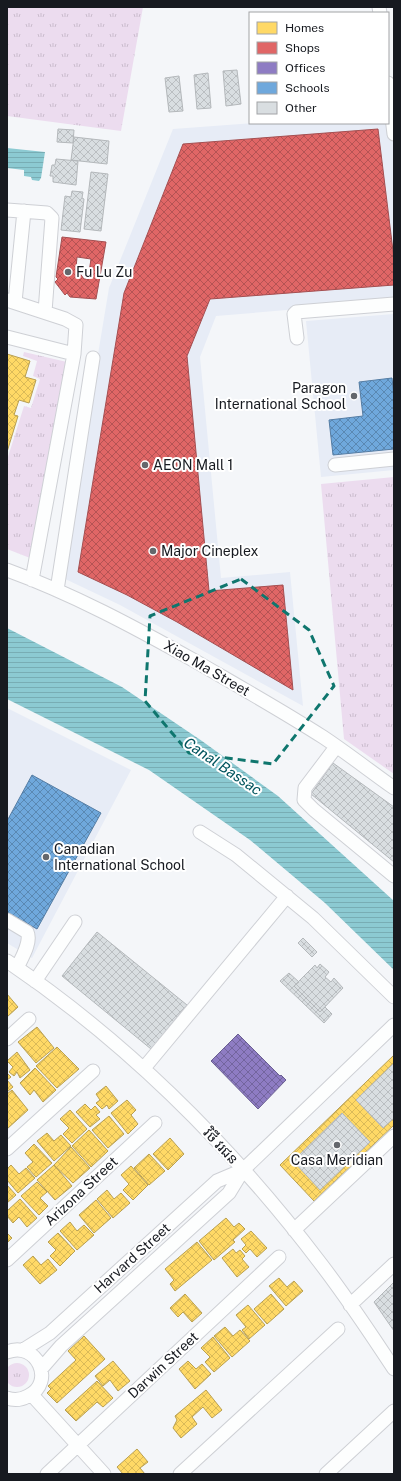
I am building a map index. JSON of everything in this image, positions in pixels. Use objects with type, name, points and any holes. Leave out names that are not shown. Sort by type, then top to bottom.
[{"type":"street","points":[[389,92],[394,134]]},
{"type":"street","points":[[7,210],[47,213],[52,218],[45,312]]},
{"type":"street","points":[[24,211],[11,301],[65,319],[76,326],[74,354],[32,580]]},
{"type":"street","points":[[297,338],[294,314],[296,312],[394,304]]},
{"type":"street","points":[[7,337],[74,354]]},
{"type":"street","points":[[57,590],[93,358]]},
{"type":"street","points":[[335,465],[394,459]]},
{"type":"street","name":"Xiao Ma Street","points":[[7,570],[57,590],[166,644],[278,710],[336,747],[394,788]]},
{"type":"street","points":[[336,747],[305,788],[304,800],[394,876]]},
{"type":"street","points":[[200,832],[236,855],[313,918],[394,997]]},
{"type":"street","points":[[144,1068],[287,896]]},
{"type":"street","points":[[7,920],[27,932],[29,935],[29,940],[12,964]]},
{"type":"street","points":[[36,981],[75,922]]},
{"type":"street","name":"វិថី វរជន","points":[[12,964],[82,1016],[144,1068],[203,1126],[243,1170],[321,1264],[394,1369]]},
{"type":"street","points":[[7,1039],[29,1019]]},
{"type":"street","name":"Harvard Street","points":[[41,1369],[61,1346],[229,1193],[243,1170],[394,1025]]},
{"type":"street","points":[[7,1149],[93,1071]]},
{"type":"street","name":"Arizona Street","points":[[7,1260],[155,1123]]},
{"type":"street","points":[[294,1230],[394,1136]]},
{"type":"street","name":"Harvard Street","points":[[23,1350],[50,1333],[217,1181],[243,1170]]},
{"type":"street","name":"Darwin Street","points":[[46,1474],[279,1257]]},
{"type":"street","points":[[129,1261],[140,1274]]},
{"type":"street","points":[[350,1305],[394,1264]]},
{"type":"street","points":[[180,1474],[338,1329]]},
{"type":"street","points":[[7,1352],[12,1350],[23,1350],[36,1359],[41,1369],[41,1381],[36,1391],[32,1395],[22,1400],[9,1400]]},
{"type":"street","points":[[32,1395],[104,1474]]},
{"type":"street","points":[[326,1474],[394,1411]]},
{"type":"highlighted area","points":[[241,579],[309,630],[334,686],[273,764],[189,753],[145,701],[150,616]]},
{"type":"shaded area","name":"AEON Mall 1","points":[[249,123],[394,123],[394,301],[216,316],[200,357],[221,578],[290,572],[303,706],[120,605],[61,577],[109,288],[173,129]]},
{"type":"shaded area","name":"Paragon International School","points":[[394,314],[394,470],[321,477],[306,321]]},
{"type":"shaded area","name":"Canadian International School","points":[[7,708],[131,770],[32,958],[7,943]]},
{"type":"green space","points":[[7,7],[143,7],[121,131],[7,116]]},
{"type":"green space","points":[[24,352],[67,362],[30,558],[7,549],[7,460],[24,406],[31,408],[40,379],[33,376],[37,361],[23,356]]},
{"type":"green space","points":[[394,477],[394,774],[344,739],[321,484]]},
{"type":"green space","points":[[17,1363],[25,1367],[29,1375],[25,1383],[17,1387],[9,1383],[5,1375],[9,1367]]},
{"type":"water","points":[[7,148],[45,152],[41,178],[39,181],[32,180],[31,177],[24,176],[24,170],[7,168]]},
{"type":"water","name":"Canal Bassac","points":[[7,628],[122,687],[202,741],[278,796],[394,901],[394,970],[325,903],[250,840],[149,770],[7,699]]},
{"type":"building: Homes","points":[[7,354],[30,361],[25,377],[36,380],[29,403],[19,400],[14,415],[18,416],[7,452]]},
{"type":"building: Homes","points":[[7,994],[18,1007],[7,1017]]},
{"type":"building: Homes","points":[[37,1027],[54,1048],[36,1063],[18,1042]]},
{"type":"building: Homes","points":[[57,1047],[79,1069],[57,1088],[36,1066]]},
{"type":"building: Homes","points":[[17,1052],[30,1070],[20,1078],[17,1072],[14,1076],[9,1072],[13,1067],[7,1061]]},
{"type":"building: Homes","name":"Casa Meridian","points":[[394,1055],[394,1125],[314,1201],[280,1165]]},
{"type":"building: Homes","points":[[35,1068],[56,1090],[43,1102],[34,1090],[30,1095],[20,1083]]},
{"type":"building: Homes","points":[[7,1073],[11,1077],[7,1080]]},
{"type":"building: Homes","points":[[7,1080],[13,1087],[7,1092]]},
{"type":"building: Homes","points":[[106,1086],[118,1101],[109,1109],[107,1105],[102,1109],[96,1103],[100,1100],[96,1094]]},
{"type":"building: Homes","points":[[12,1090],[28,1110],[7,1129],[7,1094]]},
{"type":"building: Homes","points":[[127,1100],[136,1110],[131,1115],[138,1124],[128,1134],[111,1113]]},
{"type":"building: Homes","points":[[85,1104],[91,1110],[95,1106],[100,1112],[96,1115],[100,1119],[90,1127],[76,1112]]},
{"type":"building: Homes","points":[[70,1110],[87,1129],[72,1143],[63,1134],[69,1128],[60,1119]]},
{"type":"building: Homes","points":[[109,1116],[124,1134],[108,1148],[92,1130]]},
{"type":"building: Homes","points":[[89,1130],[108,1151],[91,1167],[72,1146]]},
{"type":"building: Homes","points":[[47,1133],[54,1141],[61,1135],[71,1146],[54,1161],[37,1141]]},
{"type":"building: Homes","points":[[170,1138],[184,1154],[168,1170],[153,1154]]},
{"type":"building: Homes","points":[[34,1144],[52,1163],[36,1177],[27,1167],[33,1162],[25,1153]]},
{"type":"building: Homes","points":[[71,1147],[90,1168],[73,1183],[54,1165]]},
{"type":"building: Homes","points":[[149,1154],[165,1171],[149,1185],[134,1168]]},
{"type":"building: Homes","points":[[11,1165],[19,1174],[26,1168],[35,1178],[18,1193],[7,1180],[7,1169]]},
{"type":"building: Homes","points":[[54,1165],[72,1186],[55,1200],[37,1180]]},
{"type":"building: Homes","points":[[131,1166],[148,1185],[133,1200],[123,1190],[129,1184],[121,1175]]},
{"type":"building: Homes","points":[[37,1182],[47,1192],[40,1198],[48,1206],[39,1215],[21,1196]]},
{"type":"building: Homes","points":[[7,1185],[16,1195],[7,1203]]},
{"type":"building: Homes","points":[[107,1190],[114,1199],[121,1193],[130,1203],[113,1218],[97,1199]]},
{"type":"building: Homes","points":[[20,1199],[37,1218],[27,1227],[19,1217],[13,1223],[7,1216],[7,1211]]},
{"type":"building: Homes","points":[[96,1200],[111,1218],[94,1233],[79,1215]]},
{"type":"building: Homes","points":[[226,1218],[234,1227],[239,1223],[245,1229],[233,1240],[235,1242],[214,1260],[199,1241]]},
{"type":"building: Homes","points":[[70,1222],[77,1231],[84,1225],[94,1235],[77,1250],[60,1231]]},
{"type":"building: Homes","points":[[251,1231],[267,1248],[257,1257],[250,1249],[246,1253],[242,1249],[246,1245],[241,1239]]},
{"type":"building: Homes","points":[[7,1233],[12,1238],[7,1243]]},
{"type":"building: Homes","points":[[58,1233],[75,1251],[60,1266],[50,1256],[56,1250],[48,1242]]},
{"type":"building: Homes","points":[[197,1242],[212,1260],[175,1291],[170,1284],[174,1280],[165,1269]]},
{"type":"building: Homes","points":[[233,1249],[236,1253],[240,1250],[245,1256],[242,1259],[249,1267],[237,1277],[222,1258]]},
{"type":"building: Homes","points":[[33,1256],[41,1265],[48,1259],[57,1270],[40,1284],[23,1265]]},
{"type":"building: Homes","points":[[279,1278],[287,1287],[294,1281],[303,1291],[286,1306],[269,1286]]},
{"type":"building: Homes","points":[[185,1294],[202,1313],[192,1322],[183,1312],[178,1317],[170,1308]]},
{"type":"building: Homes","points":[[271,1294],[284,1309],[267,1324],[254,1309]]},
{"type":"building: Homes","points":[[248,1305],[265,1325],[249,1339],[242,1330],[246,1327],[236,1315]]},
{"type":"building: Homes","points":[[225,1327],[233,1336],[240,1330],[250,1341],[232,1357],[214,1336]]},
{"type":"building: Homes","points":[[84,1336],[105,1359],[57,1403],[47,1393],[51,1389],[48,1386],[76,1360],[68,1351]]},
{"type":"building: Homes","points":[[213,1337],[230,1358],[214,1372],[205,1362],[210,1357],[201,1348]]},
{"type":"building: Homes","points":[[113,1361],[130,1381],[118,1391],[110,1380],[103,1386],[95,1376]]},
{"type":"building: Homes","points":[[188,1361],[196,1369],[202,1364],[211,1374],[195,1389],[179,1369]]},
{"type":"building: Homes","points":[[97,1381],[113,1398],[103,1407],[97,1402],[76,1421],[65,1410]]},
{"type":"building: Homes","points":[[206,1390],[222,1410],[212,1418],[203,1407],[192,1417],[197,1424],[181,1438],[173,1428],[177,1420],[175,1416]]},
{"type":"building: Homes","points":[[137,1449],[148,1462],[140,1468],[145,1474],[123,1474],[117,1467]]},
{"type":"building: Shops","name":"AEON Mall 1","points":[[378,129],[394,259],[394,285],[210,299],[187,356],[209,591],[283,585],[293,690],[177,622],[127,595],[78,572],[124,293],[183,144]]},
{"type":"building: Shops","name":"Fu Lu Zu","points":[[62,237],[106,242],[96,299],[70,297],[67,293],[65,295],[55,282],[58,279],[56,277]],"holes":[[[77,257],[91,259],[88,279],[84,279],[76,268]]]},
{"type":"building: Offices","points":[[238,1034],[280,1076],[281,1075],[286,1080],[258,1109],[211,1061]]},
{"type":"building: Schools","points":[[392,378],[394,396],[394,449],[333,455],[329,420],[363,416],[359,382]]},
{"type":"building: Schools","points":[[32,775],[101,813],[37,929],[7,912],[7,821]]},
{"type":"building: Other","points":[[237,70],[241,104],[226,106],[223,71]]},
{"type":"building: Other","points":[[208,73],[211,108],[197,109],[194,75]]},
{"type":"building: Other","points":[[179,76],[183,111],[169,112],[165,78]]},
{"type":"building: Other","points":[[58,129],[74,130],[73,143],[57,142]]},
{"type":"building: Other","points":[[74,137],[109,141],[107,164],[71,160]]},
{"type":"building: Other","points":[[56,159],[78,161],[76,185],[53,182],[53,176],[50,176],[52,165],[55,165]]},
{"type":"building: Other","points":[[91,172],[108,174],[101,231],[84,229]]},
{"type":"building: Other","points":[[72,191],[83,192],[82,198],[84,199],[80,232],[61,230],[65,196],[71,197]]},
{"type":"building: Other","points":[[333,763],[394,807],[394,862],[311,794]]},
{"type":"building: Other","points":[[97,932],[187,1005],[151,1049],[62,976]]},
{"type":"building: Other","points":[[303,938],[317,952],[312,957],[298,943]]},
{"type":"building: Other","points":[[320,964],[329,972],[325,977],[331,982],[334,978],[343,988],[320,1012],[294,986],[315,965],[317,968]]},
{"type":"building: Other","points":[[289,973],[299,982],[294,986],[320,1012],[325,1007],[332,1014],[324,1023],[280,981]]},
{"type":"building: Other","points":[[394,1063],[394,1118],[383,1128],[356,1100]]},
{"type":"building: Other","points":[[342,1113],[370,1142],[320,1190],[293,1161]]},
{"type":"building: Other","points":[[394,1282],[394,1331],[374,1302]]},
{"type":"place","name":"Fu Lu Zu","points":[[68,272]]},
{"type":"place","name":"Paragon International School","points":[[354,396]]},
{"type":"place","name":"AEON Mall 1","points":[[145,465]]},
{"type":"place","name":"Major Cineplex","points":[[153,551]]},
{"type":"place","name":"Canadian International School","points":[[46,857]]},
{"type":"place","name":"Casa Meridian","points":[[337,1145]]}]
